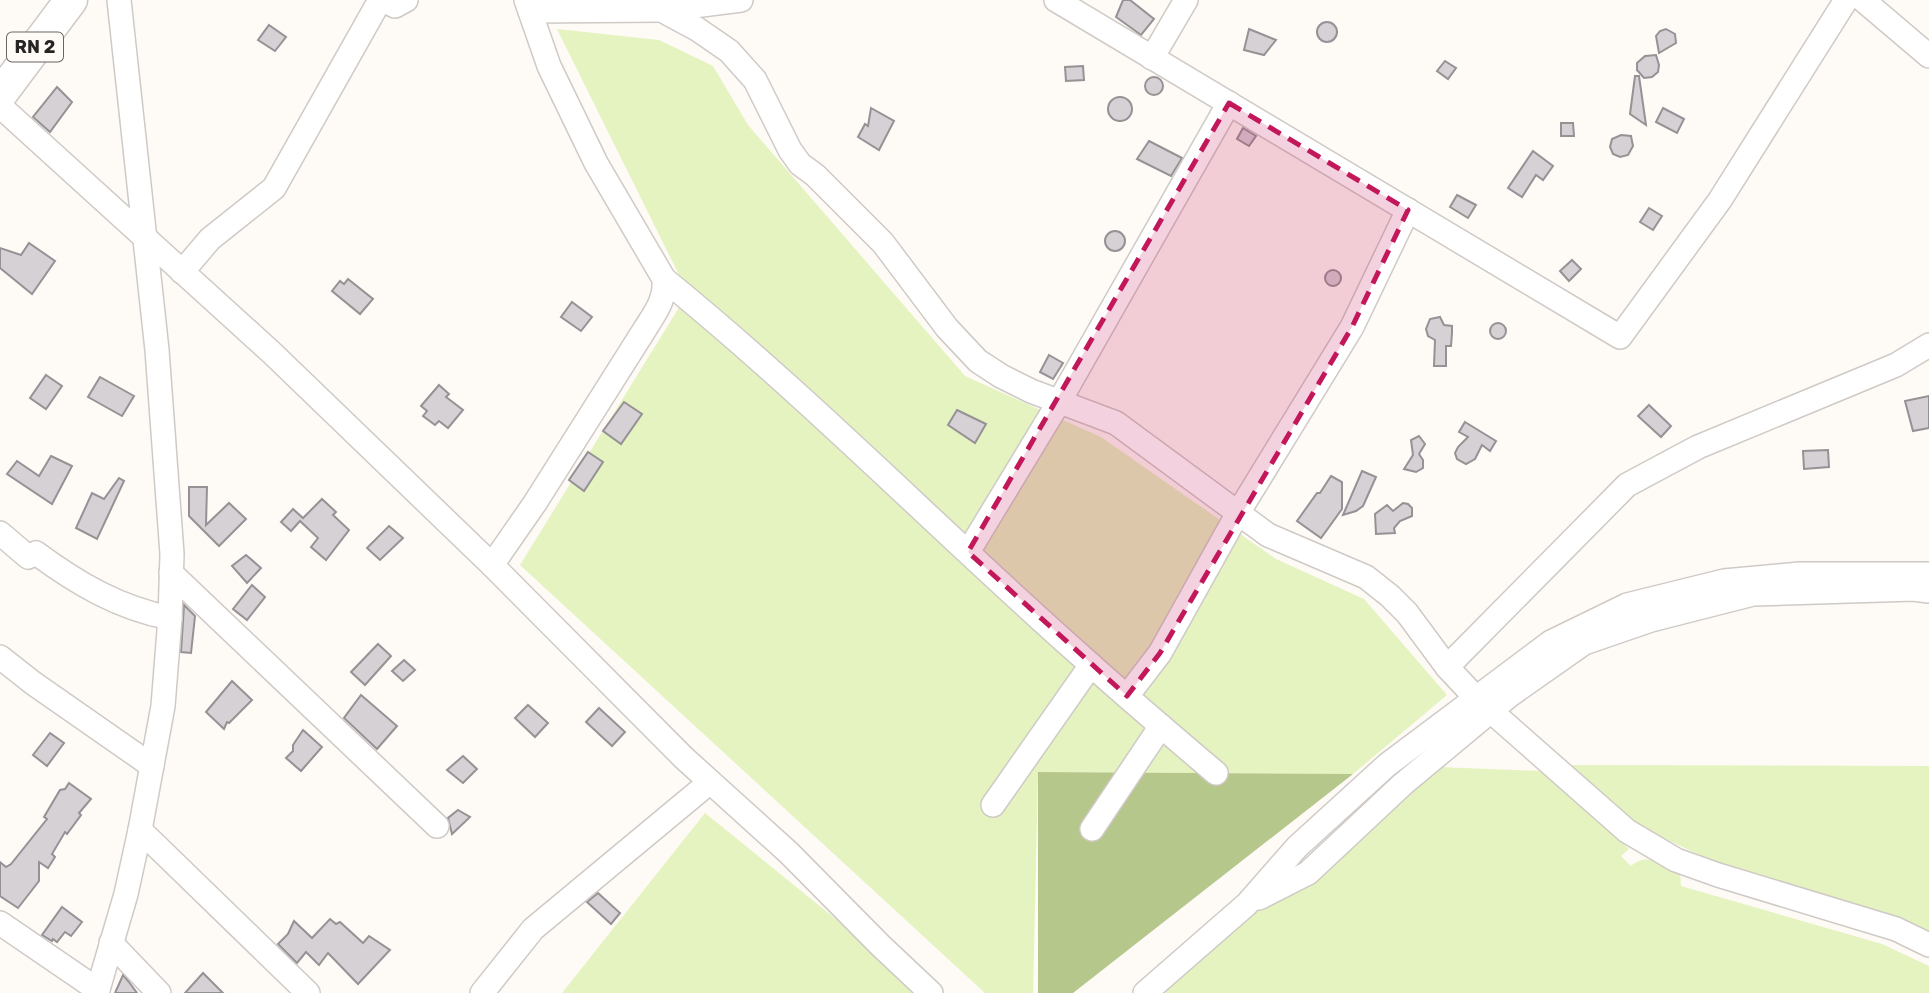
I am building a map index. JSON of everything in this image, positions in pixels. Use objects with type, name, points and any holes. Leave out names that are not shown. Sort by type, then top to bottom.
[{"type":"highway","name":"RN 2","points":[[0,95],[71,0]]},
{"type":"street","points":[[0,923],[98,992],[126,894],[163,706],[171,573],[165,432],[119,0]]},
{"type":"street","points":[[182,272],[210,239],[274,188],[381,0],[395,6],[406,0]]},
{"type":"street","points":[[492,565],[535,503],[662,300],[665,288],[663,279],[596,163],[549,66],[528,5],[652,5],[741,0]]},
{"type":"street","points":[[1152,58],[1186,0]]},
{"type":"street","points":[[1059,1],[1620,337],[1720,200],[1846,0]]},
{"type":"street","points":[[1863,0],[1929,56]]},
{"type":"street","points":[[652,5],[729,51],[755,80],[790,150],[800,164],[815,175],[883,243],[947,328],[978,361],[1001,376],[1116,424],[1268,535],[1366,577],[1407,613],[1447,667],[1483,704],[1627,831],[1675,860],[1718,876],[1896,929],[1929,945]]},
{"type":"street","points":[[968,552],[1059,401],[1229,103]]},
{"type":"street","points":[[0,106],[272,354],[492,565],[710,782],[789,853],[931,993]]},
{"type":"street","points":[[1127,696],[1160,653],[1238,513],[1352,327],[1408,210]]},
{"type":"street","points":[[663,279],[707,314],[1091,665],[1216,773]]},
{"type":"street","points":[[1447,667],[1627,485],[1698,447],[1896,365],[1929,345]]},
{"type":"street","points":[[0,533],[28,557],[36,553],[89,589],[139,612],[170,618]]},
{"type":"street","points":[[171,573],[437,826]]},
{"type":"street","points":[[1483,704],[1551,642],[1627,605],[1724,580],[1800,574],[1929,574]]},
{"type":"street","points":[[1145,993],[1247,904],[1297,847],[1387,765],[1584,643],[1651,620],[1754,594],[1913,589],[1929,591]]},
{"type":"street","points":[[0,657],[152,766]]},
{"type":"street","points":[[993,805],[1091,665]]},
{"type":"street","points":[[1092,829],[1161,726]]},
{"type":"street","points":[[482,993],[533,929],[710,782]]},
{"type":"street","points":[[140,830],[308,993]]},
{"type":"street","points":[[111,943],[159,993]]},
{"type":"highlighted area","points":[[1229,103],[1408,210],[1352,327],[1160,653],[1127,696],[968,552]]},
{"type":"green space","points":[[557,29],[659,40],[713,66],[748,125],[965,376],[1101,437],[1276,559],[1364,599],[1447,695],[1353,774],[1038,772],[1033,993],[985,993],[520,565],[688,293]]},
{"type":"green space","points":[[1570,765],[1929,766],[1929,932],[1890,915],[1719,864],[1638,826]]},
{"type":"green space","points":[[1439,767],[1542,771],[1629,849],[1621,856],[1631,866],[1643,860],[1655,861],[1680,873],[1681,886],[1882,944],[1929,966],[1929,993],[1151,993],[1263,906],[1306,885]]},
{"type":"green space","points":[[1038,772],[1353,774],[1073,993],[1038,993]]},
{"type":"green space","points":[[705,813],[927,993],[562,993]]},
{"type":"building","points":[[1123,0],[1130,0],[1154,19],[1141,35],[1116,17]]},
{"type":"building","points":[[1323,22],[1331,22],[1337,32],[1331,42],[1323,42],[1317,36],[1317,28]]},
{"type":"building","points":[[269,25],[286,37],[275,51],[258,40]]},
{"type":"building","points":[[1249,29],[1276,40],[1264,55],[1244,50]]},
{"type":"building","points":[[1666,29],[1675,34],[1676,43],[1659,53],[1656,36]]},
{"type":"building","points":[[1656,55],[1658,72],[1652,77],[1644,78],[1637,70],[1637,63],[1645,56]]},
{"type":"building","points":[[1445,61],[1456,68],[1448,79],[1437,71]]},
{"type":"building","points":[[1083,66],[1084,80],[1066,81],[1065,67]]},
{"type":"building","points":[[1635,76],[1639,76],[1646,125],[1630,114]]},
{"type":"building","points":[[1154,77],[1160,80],[1163,86],[1160,92],[1154,95],[1148,92],[1145,86],[1148,80]]},
{"type":"building","points":[[57,87],[72,102],[50,132],[33,117]]},
{"type":"building","points":[[1115,97],[1125,97],[1132,104],[1132,114],[1125,121],[1115,121],[1108,114],[1108,104]]},
{"type":"building","points":[[871,108],[894,121],[879,150],[858,137],[865,124],[868,126]]},
{"type":"building","points":[[1663,108],[1684,119],[1677,133],[1656,122]]},
{"type":"building","points":[[1561,123],[1573,123],[1574,136],[1561,136]]},
{"type":"building","points":[[1243,128],[1256,136],[1249,146],[1237,139]]},
{"type":"building","points":[[1621,135],[1631,136],[1633,146],[1628,155],[1620,157],[1613,154],[1610,147],[1612,139]]},
{"type":"building","points":[[1149,141],[1182,158],[1171,176],[1137,159]]},
{"type":"building","points":[[1533,151],[1553,166],[1543,180],[1536,175],[1522,197],[1508,188]]},
{"type":"building","points":[[1457,195],[1476,205],[1468,218],[1450,207]]},
{"type":"building","points":[[1649,208],[1662,216],[1653,230],[1640,222]]},
{"type":"building","points":[[1115,231],[1122,234],[1125,241],[1122,248],[1115,251],[1108,248],[1105,241],[1108,234]]},
{"type":"building","points":[[29,243],[55,261],[32,294],[0,268],[0,248],[21,255]]},
{"type":"building","points":[[1572,260],[1581,269],[1569,281],[1560,271]]},
{"type":"building","points":[[1333,270],[1341,278],[1333,286],[1325,278]]},
{"type":"building","points":[[348,279],[373,299],[360,314],[332,291],[340,281],[344,284]]},
{"type":"building","points":[[572,302],[592,317],[581,331],[561,317]]},
{"type":"building","points":[[1440,317],[1444,325],[1452,326],[1451,346],[1446,346],[1446,366],[1434,366],[1435,340],[1428,336],[1426,329],[1430,319]]},
{"type":"building","points":[[1495,323],[1501,323],[1506,331],[1504,337],[1495,339],[1490,334],[1490,328]]},
{"type":"building","points":[[1049,355],[1063,363],[1053,379],[1040,372]]},
{"type":"building","points":[[46,375],[62,386],[46,409],[30,398]]},
{"type":"building","points":[[100,377],[134,396],[122,416],[88,397]]},
{"type":"building","points":[[439,385],[449,394],[446,397],[463,410],[448,428],[439,421],[435,425],[423,416],[427,411],[421,406]]},
{"type":"building","points":[[1929,396],[1929,428],[1913,431],[1905,401]]},
{"type":"building","points":[[624,402],[642,414],[621,444],[603,431]]},
{"type":"building","points":[[1649,405],[1671,426],[1661,437],[1638,416]]},
{"type":"building","points":[[957,410],[986,424],[975,443],[948,425]]},
{"type":"building","points":[[1465,422],[1496,441],[1490,451],[1482,445],[1475,459],[1466,464],[1457,459],[1455,453],[1468,437],[1459,432]]},
{"type":"building","points":[[1419,436],[1425,444],[1419,454],[1423,460],[1423,468],[1416,472],[1404,469],[1413,455],[1411,440]]},
{"type":"building","points":[[1828,450],[1829,467],[1804,469],[1803,451]]},
{"type":"building","points":[[588,452],[603,462],[584,491],[569,480]]},
{"type":"building","points":[[51,456],[72,466],[52,504],[7,474],[17,461],[39,476]]},
{"type":"building","points":[[1362,471],[1376,477],[1363,506],[1343,515]]},
{"type":"building","points":[[1331,476],[1342,482],[1342,509],[1321,538],[1297,521]]},
{"type":"building","points":[[119,478],[124,481],[97,539],[76,528],[92,493],[104,499]]},
{"type":"building","points":[[189,487],[207,487],[206,525],[229,503],[246,519],[219,546],[189,516]]},
{"type":"building","points":[[322,499],[336,512],[333,515],[349,530],[326,560],[311,547],[318,538],[300,521],[291,531],[281,522],[293,509],[303,518]]},
{"type":"building","points":[[1403,503],[1412,508],[1412,516],[1400,521],[1394,528],[1395,533],[1376,534],[1375,514],[1387,505],[1393,511]]},
{"type":"building","points":[[389,526],[403,538],[380,560],[367,548]]},
{"type":"building","points":[[246,555],[261,568],[247,583],[232,566]]},
{"type":"building","points":[[252,585],[265,597],[247,620],[233,609]]},
{"type":"building","points":[[184,605],[195,616],[191,653],[181,652]]},
{"type":"building","points":[[378,644],[391,656],[365,685],[351,672]]},
{"type":"building","points":[[404,660],[415,670],[403,681],[392,671]]},
{"type":"building","points":[[232,681],[252,700],[227,722],[224,729],[206,712]]},
{"type":"building","points":[[361,695],[397,726],[377,749],[344,718]]},
{"type":"building","points":[[528,705],[548,723],[535,737],[515,718]]},
{"type":"building","points":[[599,708],[625,732],[612,746],[586,722]]},
{"type":"building","points":[[303,730],[322,747],[301,771],[286,758],[293,751],[293,745]]},
{"type":"building","points":[[50,733],[64,743],[47,766],[33,755]]},
{"type":"building","points":[[463,756],[477,769],[463,783],[447,770]]},
{"type":"building","points":[[69,783],[91,799],[67,834],[65,832],[52,854],[55,857],[48,868],[39,862],[39,881],[18,908],[0,896],[0,862],[6,867],[11,864],[47,819],[44,817],[60,790],[65,789]]},
{"type":"building","points":[[458,810],[470,817],[452,834],[448,818]]},
{"type":"building","points":[[598,893],[620,913],[611,924],[587,902]]},
{"type":"building","points":[[62,907],[82,922],[71,936],[65,932],[57,942],[53,939],[52,941],[42,935]]},
{"type":"building","points":[[330,919],[336,924],[340,922],[363,943],[369,936],[390,950],[358,984],[328,953],[319,965],[306,952],[297,963],[278,944],[288,934],[294,921],[312,938]]},
{"type":"building","points":[[203,973],[223,993],[185,993]]},
{"type":"building","points":[[123,975],[129,982],[137,993],[115,993]]}]
